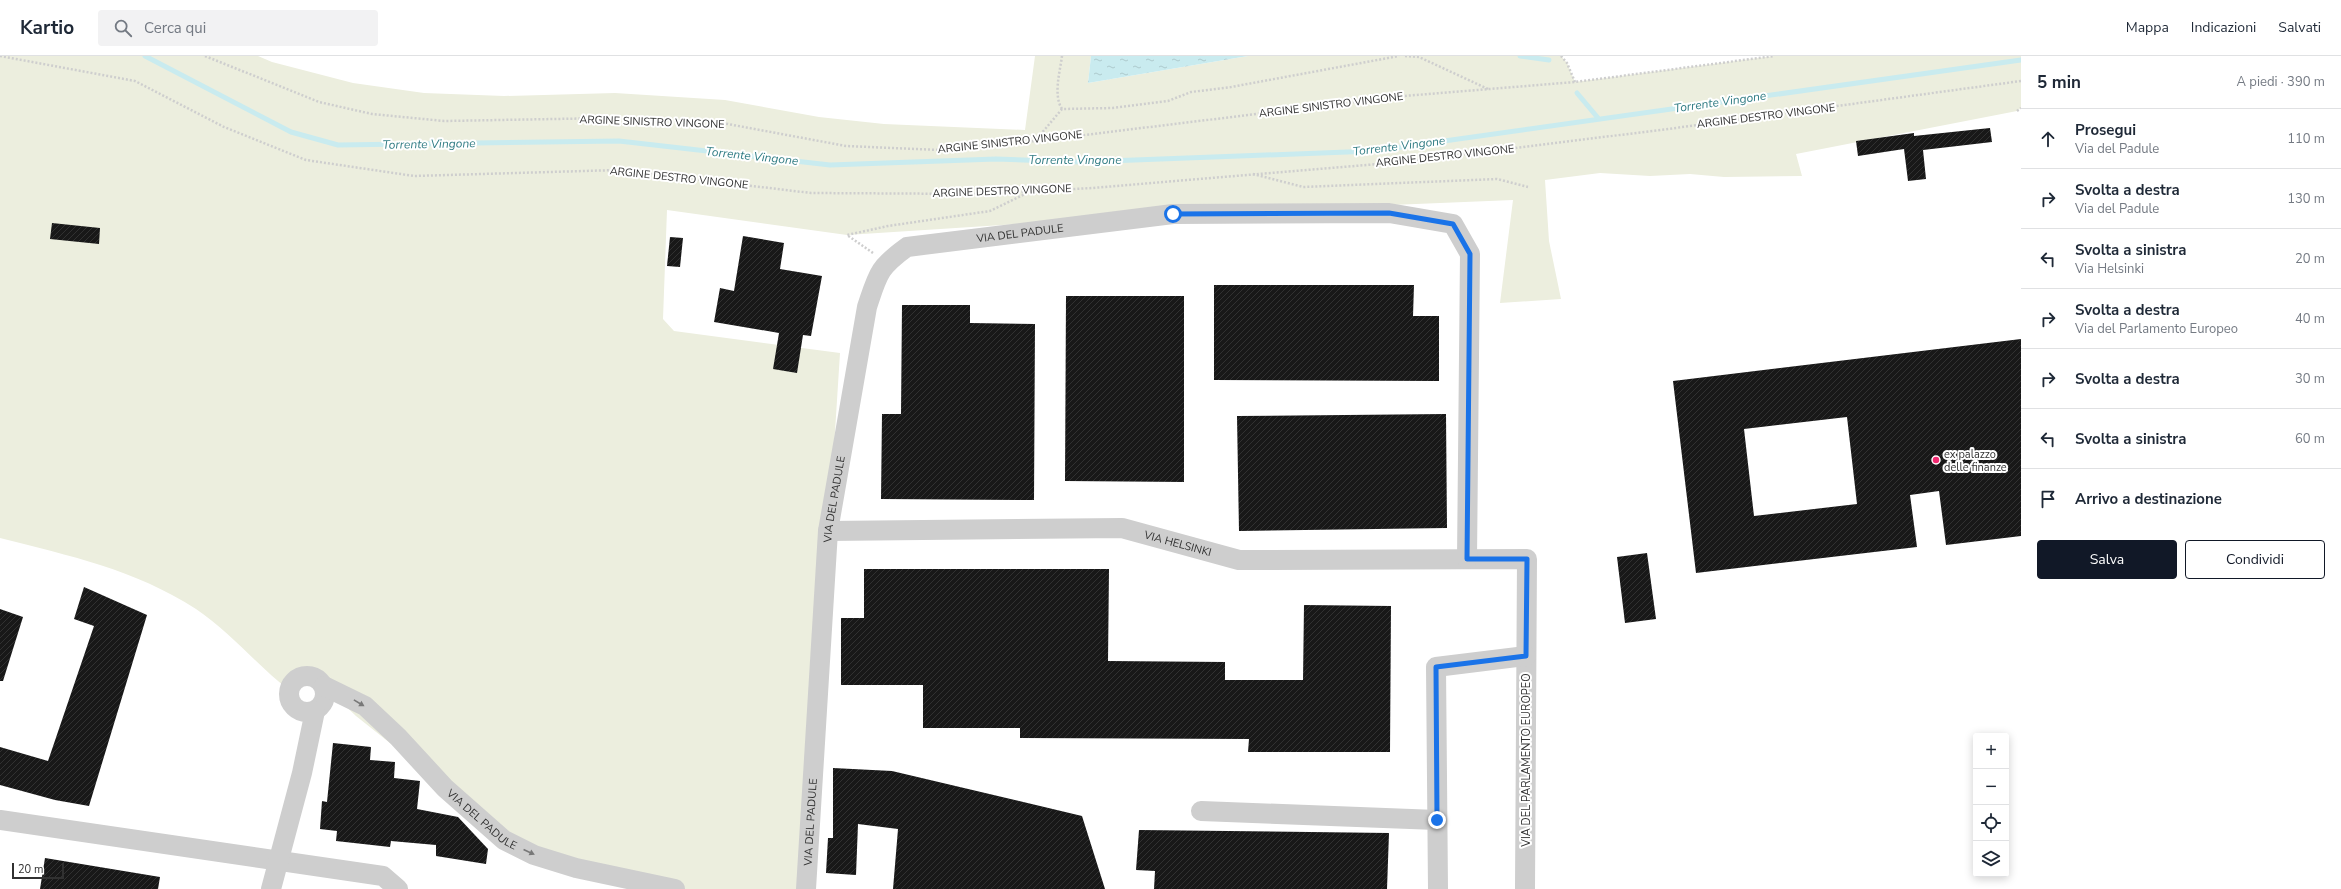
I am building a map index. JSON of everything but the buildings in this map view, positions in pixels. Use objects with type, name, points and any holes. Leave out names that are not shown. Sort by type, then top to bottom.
[{"type":"street","name":"VIA DEL PADULE","points":[[806,889],[828,531],[868,307],[876,279],[886,262],[907,247],[1173,214],[1389,213],[1453,224],[1470,254],[1467,559]]},
{"type":"street","name":"VIA HELSINKI","points":[[828,531],[1122,528],[1239,560],[1527,559]]},
{"type":"street","name":"VIA DEL PARLAMENTO EUROPEO","points":[[1525,889],[1527,559]]},
{"type":"street","points":[[1438,889],[1436,667],[1526,656]]},
{"type":"street","name":"VIA DEL PADULE","points":[[324,686],[326,698],[320,708],[305,709],[290,700],[290,691],[298,679],[304,676],[314,677],[324,686],[364,706],[398,737],[444,788],[504,840],[534,855],[576,868],[675,889]]},
{"type":"street","name":"VIA DEL PADULE","points":[[271,889],[302,773],[305,709]]},
{"type":"street","points":[[1201,811],[1437,820]]},
{"type":"street","points":[[0,820],[278,862],[383,876],[398,889]]},
{"type":"path","name":"ARGINE DESTRO VINGONE","points":[[0,56],[135,81],[224,127],[306,160],[414,176],[618,170],[811,193],[985,194],[1402,162],[1668,129],[2021,81]]},
{"type":"path","name":"ARGINE SINISTRO VINGONE","points":[[205,56],[319,102],[372,114],[444,121],[610,118],[717,122],[846,146],[939,150],[1035,141],[1404,96],[1575,82],[1774,56]]},
{"type":"path","points":[[1062,56],[1058,95],[1059,104],[1062,109]]},
{"type":"path","points":[[1035,141],[1062,109],[1113,108],[1168,101],[1191,92],[1231,87],[1399,56]]},
{"type":"path","points":[[1405,56],[1419,57],[1489,90]]},
{"type":"path","points":[[1561,56],[1567,63],[1575,82]]},
{"type":"path","points":[[2017,111],[2021,108]]},
{"type":"path","points":[[1250,174],[1303,187],[1497,179],[1528,187]]},
{"type":"path","points":[[886,262],[847,235],[888,226],[990,210],[1031,191]]},
{"type":"green space","points":[[0,56],[258,56],[272,62],[353,83],[424,93],[504,96],[615,93],[725,100],[819,117],[884,124],[1025,130],[1035,56],[1091,56],[1088,83],[1248,56],[1561,56],[1567,63],[1575,82],[1774,56],[2021,56],[2021,108],[2017,111],[1796,154],[1802,176],[1724,177],[1690,174],[1650,176],[1600,173],[1545,180],[1549,241],[1561,299],[1500,303],[1513,200],[1173,214],[847,235],[667,210],[663,319],[674,331],[840,353],[806,889],[675,889],[534,855],[356,716],[317,679],[313,677],[300,678],[294,683],[290,691],[208,618],[173,595],[101,565],[0,538]]},
{"type":"water","points":[[1091,56],[1248,56],[1088,83]]},
{"type":"waterway","name":"Torrente Vingone","points":[[145,56],[291,132],[338,145],[619,141],[830,165],[996,159],[1082,162],[1373,151],[2021,60]]},
{"type":"waterway","points":[[1520,56],[1549,60]]},
{"type":"waterway","points":[[1577,93],[1598,118]]},
{"type":"place","name":"ex palazzo delle finanze","points":[[1936,460]]},
{"type":"route","points":[[1173,214],[1389,213],[1453,224],[1470,254],[1467,402],[1467,559],[1527,559],[1526,656],[1436,667],[1437,820]]}]
